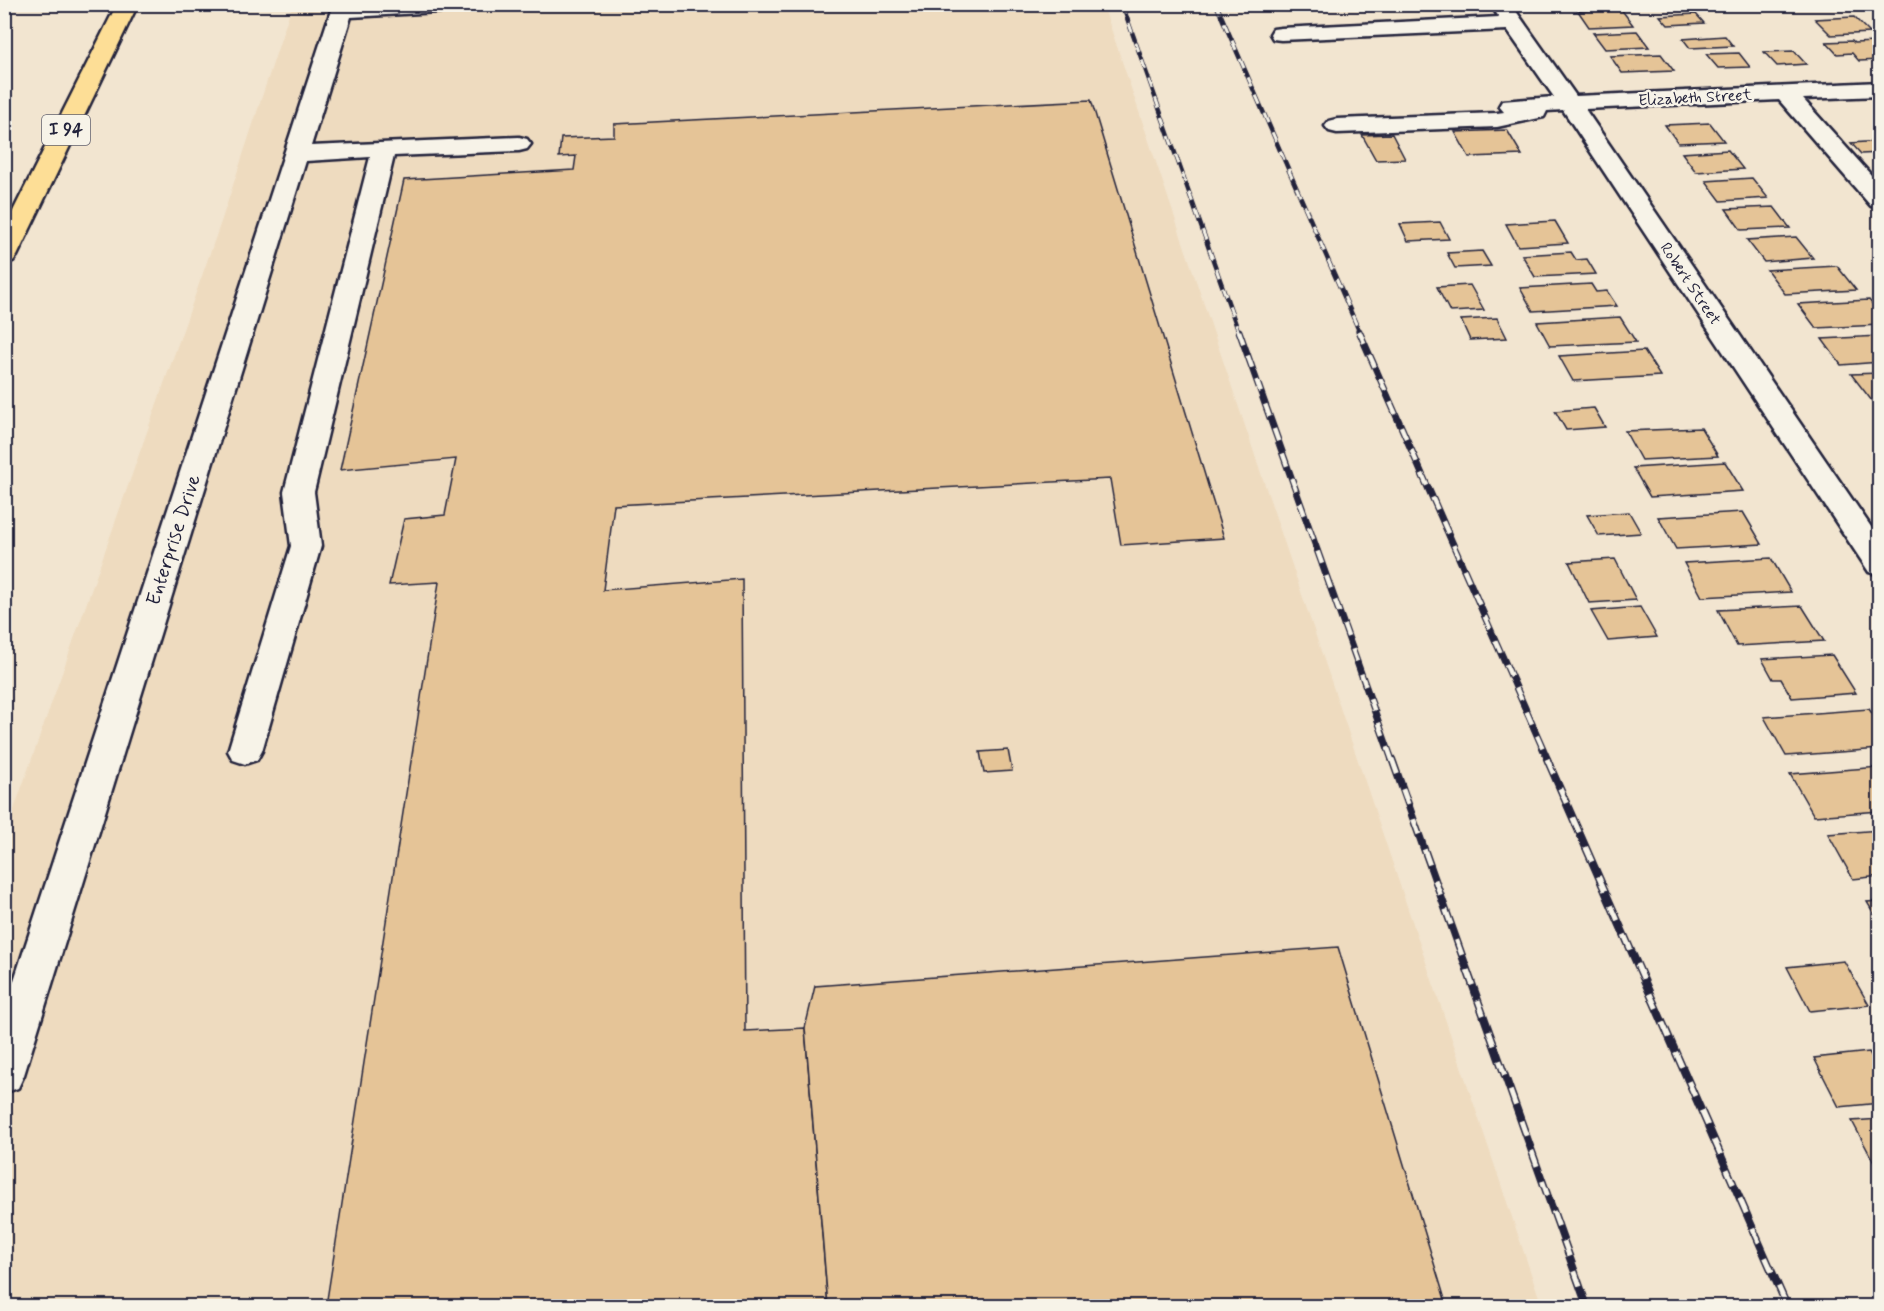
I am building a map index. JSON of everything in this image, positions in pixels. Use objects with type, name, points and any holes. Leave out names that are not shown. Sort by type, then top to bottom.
[{"type":"highway","name":"I 94","points":[[4,256],[128,4]]},
{"type":"street","points":[[343,8],[474,4]]},
{"type":"street","name":"Enterprise Drive","points":[[4,1075],[343,8]]},
{"type":"street","points":[[1281,34],[1507,14]]},
{"type":"street","name":"Robert Street","points":[[1507,14],[1880,564]]},
{"type":"street","name":"Elizabeth Street","points":[[1510,106],[1572,107],[1880,89]]},
{"type":"street","points":[[1785,93],[1880,201]]},
{"type":"street","points":[[1337,126],[1497,120],[1532,112],[1572,107]]},
{"type":"street","points":[[296,154],[519,144]]},
{"type":"street","points":[[245,751],[306,546],[299,492],[384,149]]},
{"type":"shaded area","points":[[292,5],[1103,5],[1542,1306],[5,1306],[5,835],[222,219]]},
{"type":"building","points":[[1621,9],[1633,25],[1589,27],[1578,11]]},
{"type":"building","points":[[1696,14],[1704,23],[1668,25],[1660,16]]},
{"type":"building","points":[[1854,17],[1870,33],[1831,35],[1815,19]]},
{"type":"building","points":[[1637,31],[1649,47],[1605,49],[1593,33]]},
{"type":"building","points":[[1725,36],[1733,46],[1690,48],[1683,39]]},
{"type":"building","points":[[1852,41],[1854,43],[1876,42],[1880,46],[1880,60],[1859,61],[1852,53],[1837,54],[1826,42]]},
{"type":"building","points":[[1794,51],[1806,64],[1777,66],[1764,52]]},
{"type":"building","points":[[1739,53],[1750,67],[1718,68],[1706,54]]},
{"type":"building","points":[[1661,54],[1674,71],[1622,73],[1610,56]]},
{"type":"building","points":[[1091,100],[1224,538],[1121,545],[1110,479],[614,505],[603,590],[742,579],[745,1031],[805,1028],[828,1306],[326,1306],[439,582],[389,585],[404,519],[445,515],[456,459],[340,470],[404,180],[574,170],[576,156],[559,157],[561,138],[614,136],[614,124]]},
{"type":"building","points":[[1710,123],[1724,141],[1678,143],[1665,125]]},
{"type":"building","points":[[1507,130],[1522,155],[1469,157],[1455,132]]},
{"type":"building","points":[[1392,134],[1405,159],[1376,160],[1362,135]]},
{"type":"building","points":[[1879,141],[1880,153],[1861,154],[1851,143]]},
{"type":"building","points":[[1728,150],[1743,169],[1696,172],[1682,153]]},
{"type":"building","points":[[1752,178],[1768,198],[1721,201],[1706,181]]},
{"type":"building","points":[[1774,207],[1790,228],[1741,230],[1726,209]]},
{"type":"building","points":[[1555,221],[1568,243],[1518,246],[1506,224]]},
{"type":"building","points":[[1440,222],[1449,239],[1408,241],[1400,224]]},
{"type":"building","points":[[1796,237],[1813,258],[1764,262],[1747,240]]},
{"type":"building","points":[[1482,251],[1491,266],[1455,268],[1447,253]]},
{"type":"building","points":[[1571,252],[1576,260],[1587,259],[1596,274],[1535,277],[1522,255]]},
{"type":"building","points":[[1837,266],[1856,290],[1785,294],[1767,270]]},
{"type":"building","points":[[1591,284],[1596,292],[1607,291],[1617,306],[1533,311],[1520,288]]},
{"type":"building","points":[[1470,285],[1484,310],[1450,312],[1437,287]]},
{"type":"building","points":[[1869,300],[1880,313],[1880,325],[1816,328],[1798,304]]},
{"type":"building","points":[[1620,317],[1636,342],[1550,346],[1537,322]]},
{"type":"building","points":[[1497,318],[1507,338],[1470,340],[1461,320]]},
{"type":"building","points":[[1880,336],[1880,362],[1841,365],[1822,339]]},
{"type":"building","points":[[1644,351],[1660,376],[1573,381],[1559,356]]},
{"type":"building","points":[[1880,373],[1880,401],[1872,401],[1851,374]]},
{"type":"building","points":[[1594,408],[1605,427],[1566,430],[1555,411]]},
{"type":"building","points":[[1701,428],[1718,456],[1641,460],[1625,431]]},
{"type":"building","points":[[1725,462],[1743,491],[1650,497],[1633,468]]},
{"type":"building","points":[[1629,512],[1641,533],[1599,536],[1587,515]]},
{"type":"building","points":[[1743,512],[1762,544],[1676,549],[1658,517]]},
{"type":"building","points":[[1771,558],[1791,592],[1702,597],[1684,563]]},
{"type":"building","points":[[1615,559],[1636,600],[1589,603],[1569,562]]},
{"type":"building","points":[[1802,606],[1824,641],[1737,646],[1718,610]]},
{"type":"building","points":[[1640,607],[1657,637],[1608,641],[1591,611]]},
{"type":"building","points":[[1832,655],[1856,693],[1792,698],[1781,679],[1773,679],[1762,659]]},
{"type":"building","points":[[1869,709],[1880,725],[1880,749],[1786,756],[1764,717]]},
{"type":"building","points":[[1008,750],[1012,771],[984,773],[980,752]]},
{"type":"building","points":[[1880,767],[1880,811],[1814,816],[1790,774]]},
{"type":"building","points":[[1880,830],[1880,876],[1853,879],[1828,834]]},
{"type":"building","points":[[1880,901],[1880,924],[1867,902]]},
{"type":"building","points":[[1338,947],[1447,1306],[828,1306],[805,1028],[815,986]]},
{"type":"building","points":[[1844,961],[1869,1005],[1810,1011],[1787,967]]},
{"type":"building","points":[[1869,1052],[1880,1071],[1880,1103],[1839,1107],[1814,1058]]},
{"type":"building","points":[[1880,1119],[1880,1172],[1879,1172],[1852,1121]]},
{"type":"railway","points":[[1122,4],[1239,333]]},
{"type":"railway","points":[[1216,4],[1360,333]]},
{"type":"railway","points":[[1239,331],[1392,760]]},
{"type":"railway","points":[[1359,331],[1548,760]]},
{"type":"railway","points":[[1392,759],[1587,1306]]},
{"type":"railway","points":[[1547,759],[1787,1306]]}]
